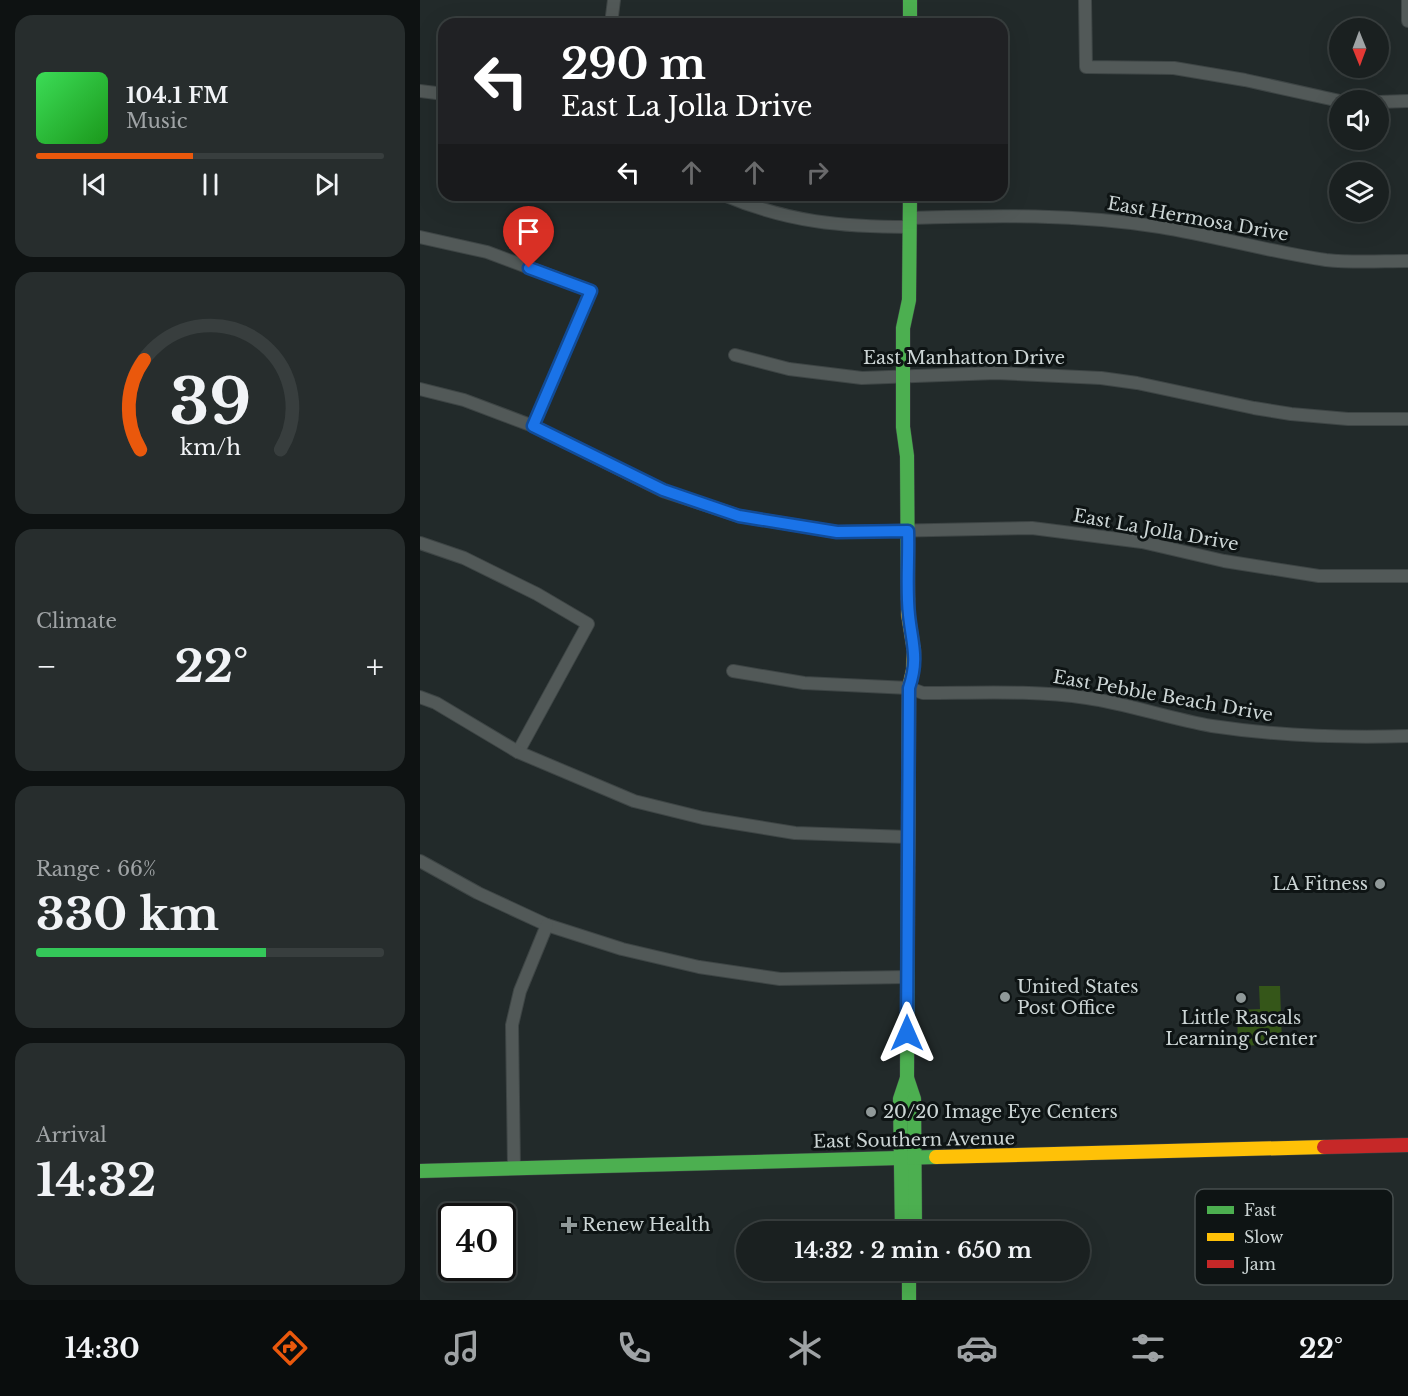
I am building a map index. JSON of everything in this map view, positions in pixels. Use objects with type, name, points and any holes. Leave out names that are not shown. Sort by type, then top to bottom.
[{"type":"street","points":[[612,18],[614,0]]},
{"type":"street","points":[[910,0],[910,18]]},
{"type":"street","points":[[1085,0],[1086,67],[1174,68],[1245,80],[1329,99]]},
{"type":"street","points":[[1408,0],[1408,21]]},
{"type":"street","points":[[420,91],[438,93]]},
{"type":"street","points":[[1389,102],[1408,101]]},
{"type":"street","name":"East Hermosa Drive","points":[[741,201],[769,211],[824,224],[852,227],[1000,216],[1083,218],[1160,227],[1327,260],[1408,261]]},
{"type":"street","points":[[903,1221],[914,1099],[907,1078],[909,688],[902,672],[902,640],[909,614],[908,456],[915,429],[909,376],[915,330],[909,300],[910,201]]},
{"type":"street","points":[[420,237],[487,252],[591,291],[533,426]]},
{"type":"street","name":"East Manhatton Drive","points":[[735,355],[789,369],[862,378],[996,373],[1101,378],[1291,414],[1348,419],[1408,419]]},
{"type":"street","name":"East La Jolla Drive","points":[[420,389],[464,400],[533,426],[663,490],[739,516],[837,532],[1032,528],[1142,542],[1224,561],[1319,576],[1408,576]]},
{"type":"street","points":[[420,543],[464,558],[537,594],[588,624],[518,752]]},
{"type":"street","name":"East Pebble Beach Drive","points":[[733,671],[804,683],[909,688],[923,693],[1026,693],[1090,698],[1210,725],[1289,735],[1342,738],[1408,736]]},
{"type":"street","points":[[420,697],[436,703],[518,752],[634,801],[703,818],[795,833],[908,837]]},
{"type":"street","points":[[420,861],[478,893],[547,925],[622,950],[699,967],[768,978],[907,977]]},
{"type":"street","points":[[514,1168],[512,1025],[520,991],[547,925]]},
{"type":"street","name":"East Southern Avenue","points":[[420,1171],[1408,1145]]},
{"type":"street","points":[[907,1158],[914,1221]]},
{"type":"street","points":[[909,1281],[909,1300]]},
{"type":"green space","points":[[1259,986],[1280,986],[1282,1044],[1238,1046],[1237,1010],[1260,1009]]},
{"type":"traffic: fast","points":[[910,0],[910,18]]},
{"type":"traffic: fast","points":[[908,599],[907,456],[903,427],[903,328],[909,300],[910,201]]},
{"type":"traffic: fast","points":[[902,1221],[900,1099],[907,1078],[908,871]]},
{"type":"traffic: fast","points":[[907,1078],[914,1099],[915,1221]]},
{"type":"traffic: fast","points":[[420,1171],[936,1157]]},
{"type":"traffic: fast","points":[[909,1281],[909,1300]]},
{"type":"traffic: slow","points":[[908,599],[914,651],[909,688],[908,871]]},
{"type":"traffic: slow","points":[[936,1157],[1324,1147]]},
{"type":"traffic: jam","points":[[1324,1147],[1408,1145]]},
{"type":"place","name":"LA Fitness","points":[[1380,884]]},
{"type":"place","name":"United States Post Office","points":[[1005,997]]},
{"type":"place","name":"Little Rascals Learning Center","points":[[1241,998]]},
{"type":"place","name":"20/20 Image Eye Centers","points":[[871,1112]]},
{"type":"place","name":"Renew Health","points":[[569,1225]]},
{"type":"route","points":[[529,268],[591,291],[533,426],[663,490],[739,516],[837,532],[908,531],[909,614],[914,640],[914,673],[909,688],[907,1033]]}]
